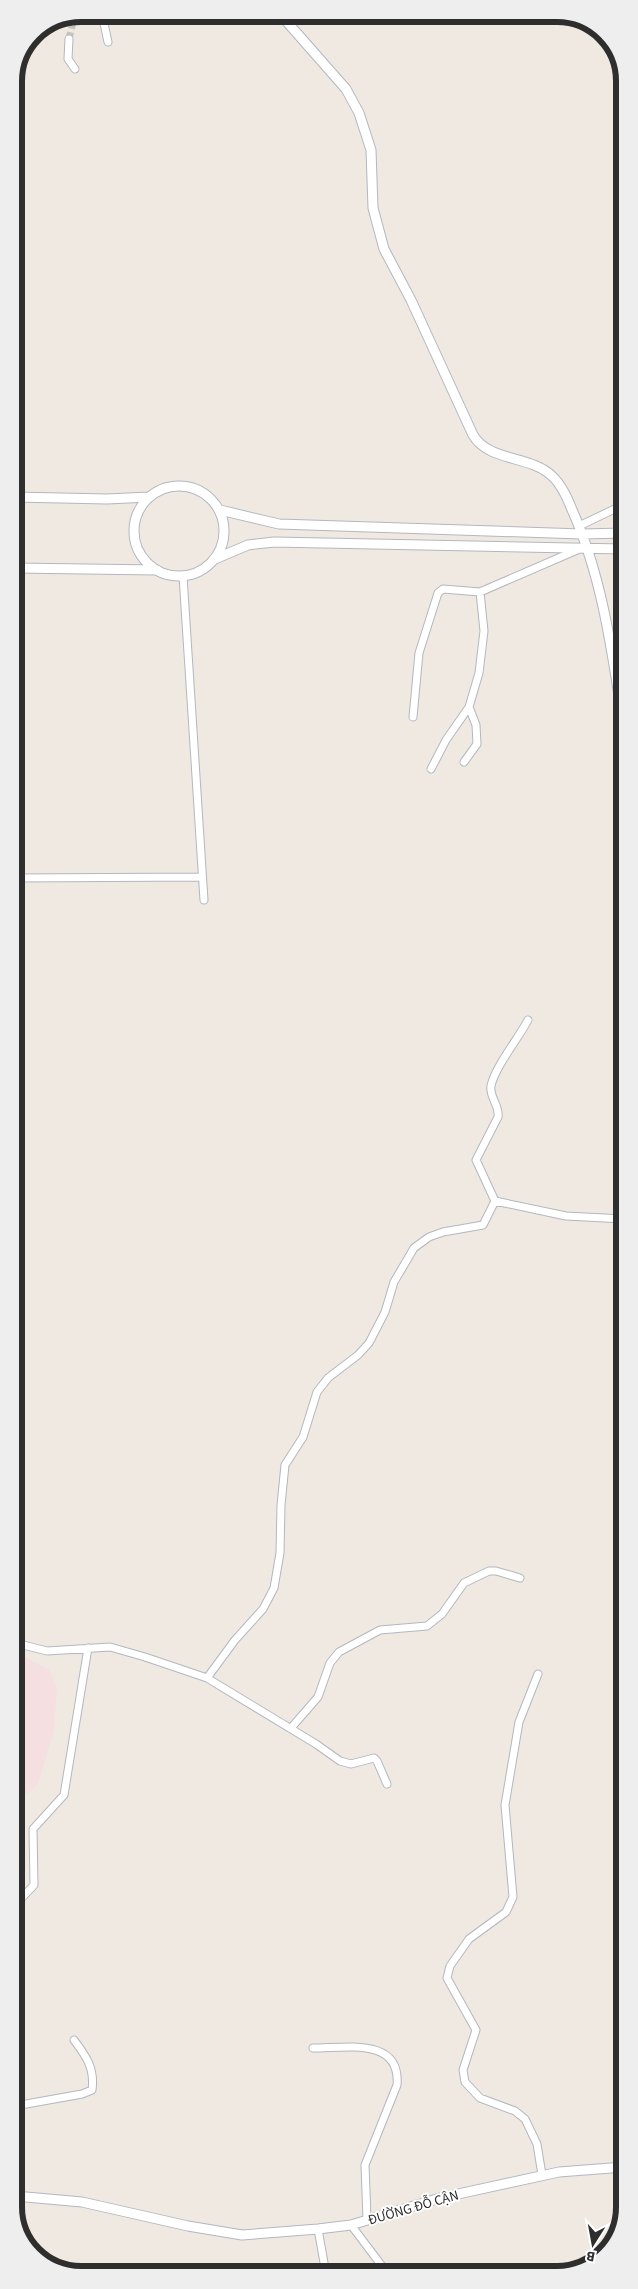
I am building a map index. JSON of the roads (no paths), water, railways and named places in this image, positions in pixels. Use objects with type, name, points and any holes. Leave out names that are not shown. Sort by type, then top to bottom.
[{"type":"street","points":[[104,22],[108,42]]},
{"type":"street","points":[[287,22],[346,89],[359,112],[371,150],[373,208],[384,249],[411,300],[473,435],[478,443],[487,449],[540,468],[552,476],[562,488],[581,530],[595,572],[616,684]]},
{"type":"street","points":[[70,39],[68,59],[75,69]]},
{"type":"street","points":[[215,559],[223,544],[225,526],[220,510],[206,495],[187,486],[174,486],[160,490],[149,497],[140,508],[134,521],[134,536],[138,550],[146,561],[157,570],[169,575],[183,576],[201,571],[215,559],[248,545],[274,542],[577,550],[616,549]]},
{"type":"street","points":[[22,497],[107,499],[149,497]]},
{"type":"street","points":[[581,530],[616,509]]},
{"type":"street","points":[[220,510],[279,524],[581,530],[616,532]]},
{"type":"street","points":[[413,717],[419,653],[438,593],[443,589],[480,592],[577,550]]},
{"type":"street","points":[[22,568],[157,570]]},
{"type":"street","points":[[183,576],[204,900]]},
{"type":"street","points":[[431,769],[446,740],[469,707],[482,663],[484,640],[480,592]]},
{"type":"street","points":[[464,762],[478,744],[476,725],[469,707]]},
{"type":"street","points":[[22,878],[202,877]]},
{"type":"street","points":[[207,1678],[235,1640],[263,1609],[274,1588],[280,1553],[281,1505],[285,1465],[303,1437],[317,1392],[328,1378],[364,1350],[385,1312],[394,1282],[410,1254],[421,1242],[429,1237],[484,1225],[495,1201],[476,1160],[498,1117],[499,1110],[491,1091],[493,1082],[502,1062],[517,1041],[528,1020]]},
{"type":"street","points":[[495,1201],[566,1216],[616,1219]]},
{"type":"street","points":[[290,1728],[318,1697],[330,1663],[339,1652],[380,1630],[427,1626],[442,1614],[464,1582],[488,1571],[496,1571],[520,1578]]},
{"type":"street","points":[[22,1645],[47,1651],[63,1652],[88,1648],[118,1650],[207,1678],[346,1764],[374,1758],[378,1761],[387,1784]]},
{"type":"street","points":[[22,1898],[34,1885],[33,1829],[64,1795],[88,1648]]},
{"type":"street","points":[[538,1674],[520,1722],[505,1805],[514,1888],[510,1905],[506,1912],[469,1939],[450,1966],[447,1978],[476,2030],[463,2070],[465,2082],[480,2098],[515,2111],[525,2119],[537,2144],[542,2175]]},
{"type":"street","points":[[22,2105],[82,2094],[92,2090],[93,2079],[90,2061],[74,2040]]},
{"type":"street","points":[[313,2048],[373,2049],[384,2053],[394,2062],[398,2073],[397,2086],[365,2165],[367,2219]]},
{"type":"street","name":"ĐƯỜNG ĐỖ CẬN","points":[[22,2197],[82,2202],[188,2226],[242,2235],[351,2225],[440,2198],[542,2175],[616,2168]]},
{"type":"street","points":[[351,2225],[382,2266]]},
{"type":"street","points":[[318,2229],[325,2266]]},
{"type":"tunnel","points":[[69,39],[73,24]]}]
